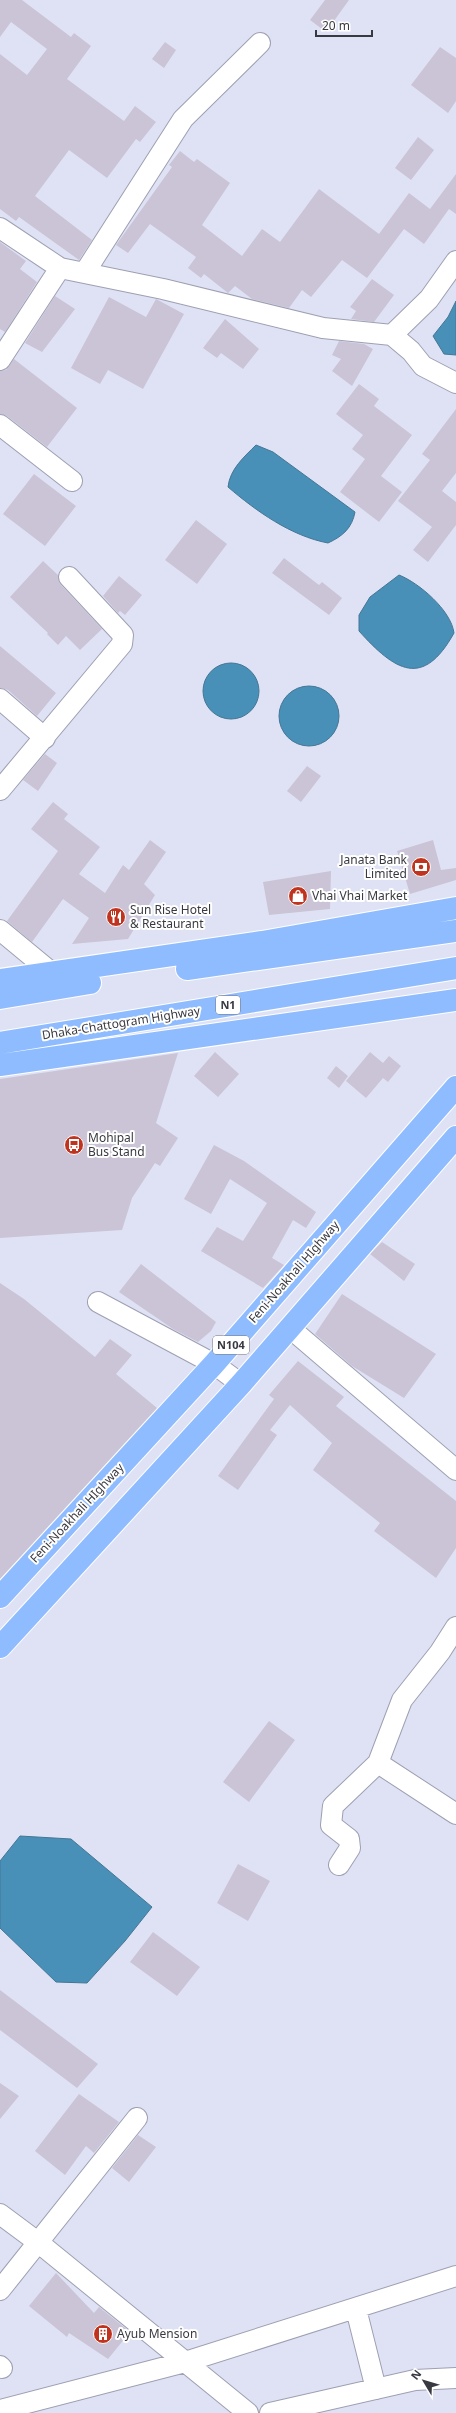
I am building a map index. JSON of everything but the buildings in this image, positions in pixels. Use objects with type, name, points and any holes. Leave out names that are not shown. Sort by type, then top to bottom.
[{"type":"highway","points":[[0,980],[262,942],[456,908]]},
{"type":"highway","points":[[0,998],[61,987],[456,931]]},
{"type":"highway","name":"Dhaka-Chattogram Highway","points":[[0,1043],[456,968]]},
{"type":"highway","points":[[0,1065],[456,1000]]},
{"type":"highway","name":"Feni-Noakhali HIghway","points":[[0,1597],[214,1364],[456,1087]]},
{"type":"highway","name":"N104","points":[[0,1647],[241,1384],[456,1137]]},
{"type":"street","points":[[85,272],[183,119],[260,43]]},
{"type":"street","points":[[0,228],[60,268],[163,288],[323,328],[392,335],[412,351],[423,366],[456,383]]},
{"type":"street","points":[[392,335],[429,300],[456,261]]},
{"type":"street","points":[[0,360],[60,268]]},
{"type":"street","points":[[3,434],[72,481]]},
{"type":"street","points":[[0,790],[122,644],[123,636],[68,577]]},
{"type":"street","points":[[0,699],[44,738]]},
{"type":"street","points":[[0,930],[52,973]]},
{"type":"street","points":[[98,1302],[214,1364],[241,1384]]},
{"type":"street","points":[[290,1328],[456,1470]]},
{"type":"street","points":[[339,1865],[350,1848],[349,1839],[331,1825],[333,1806],[378,1762],[402,1700],[440,1652],[456,1627]]},
{"type":"street","points":[[378,1762],[456,1814]]},
{"type":"street","points":[[0,2290],[39,2243],[137,2118]]},
{"type":"street","points":[[0,2214],[39,2243],[248,2413]]},
{"type":"street","points":[[0,2410],[185,2362],[356,2309],[456,2276]]},
{"type":"street","points":[[356,2309],[376,2388]]},
{"type":"street","points":[[270,2413],[415,2380],[456,2378]]},
{"type":"water","points":[[456,301],[456,355],[444,354],[433,336],[448,317]]},
{"type":"water","points":[[256,445],[273,452],[355,512],[352,523],[346,531],[328,543],[314,540],[287,529],[250,505],[228,487],[229,481],[235,469],[242,459]]},
{"type":"water","points":[[399,575],[416,584],[433,598],[447,615],[452,624],[454,633],[442,651],[431,662],[420,668],[408,668],[397,664],[372,645],[359,631],[359,615],[370,597]]},
{"type":"water","points":[[231,663],[242,665],[251,671],[257,680],[259,691],[257,702],[251,711],[242,717],[231,719],[220,717],[211,711],[205,702],[203,691],[205,680],[211,671],[220,665]]},
{"type":"water","points":[[309,686],[325,691],[330,695],[334,700],[339,716],[334,732],[330,737],[325,741],[309,746],[293,741],[288,737],[284,732],[279,716],[284,700],[288,695],[293,691]]},
{"type":"water","points":[[20,1836],[71,1839],[152,1907],[125,1941],[87,1983],[56,1982],[0,1928],[0,1861]]},
{"type":"place","name":"Janata Bank Limited","points":[[421,867]]},
{"type":"place","name":"Vhai Vhai Market","points":[[298,896]]},
{"type":"place","name":"Sun Rise Hotel & Restaurant","points":[[116,917]]},
{"type":"place","name":"Mohipal Bus Stand","points":[[74,1145]]},
{"type":"place","name":"Ayub Mension","points":[[103,2334]]}]
